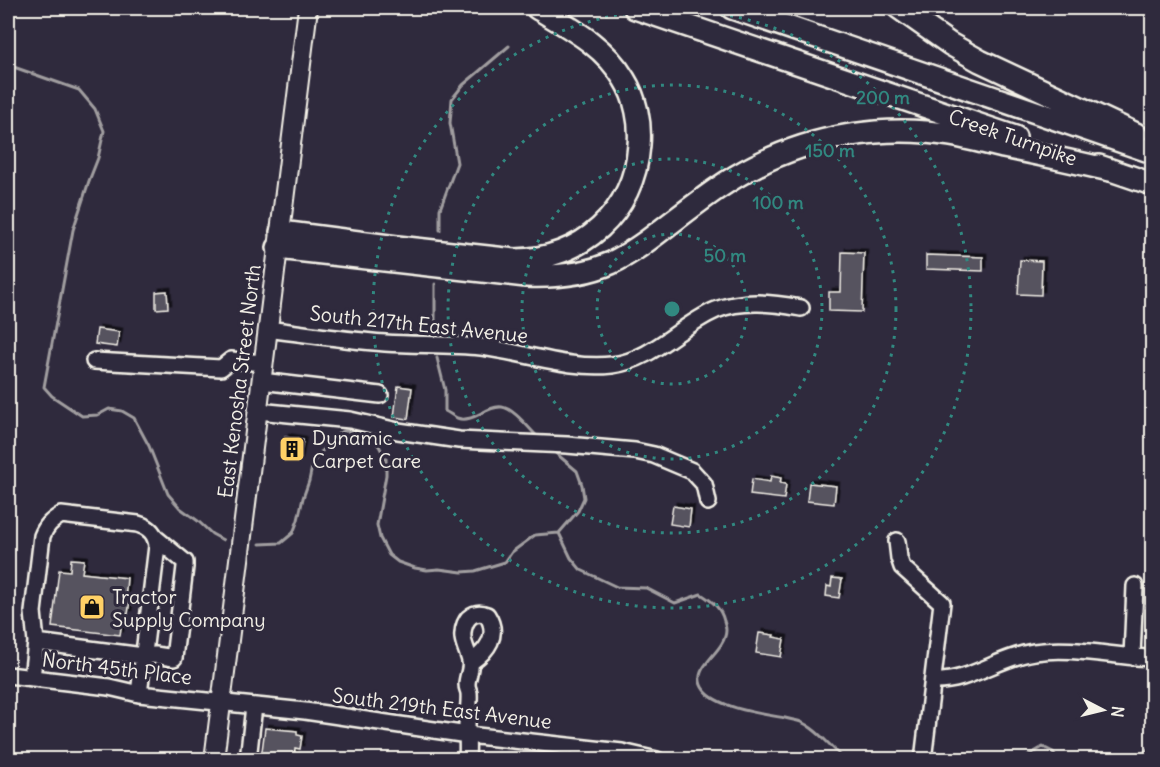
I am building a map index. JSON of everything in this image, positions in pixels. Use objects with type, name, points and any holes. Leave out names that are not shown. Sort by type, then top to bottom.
[{"type":"highway","points":[[279,240],[356,242],[529,260],[552,256],[590,237],[615,213],[634,176],[639,154],[640,131],[636,107],[626,82],[611,60],[594,43],[537,8]]},
{"type":"highway","name":"Creek Turnpike","points":[[635,8],[1152,184]]},
{"type":"highway","name":"Creek Turnpike","points":[[732,8],[1152,152]]},
{"type":"highway","points":[[899,8],[950,44],[980,61],[1152,142]]},
{"type":"highway","points":[[279,240],[526,276],[547,277],[574,274],[597,268],[627,254],[717,188],[755,166],[810,145],[853,135],[913,132],[950,135],[1110,170]]},
{"type":"main road","name":"East Kenosha Street North","points":[[214,759],[308,8]]},
{"type":"street","name":"South 217th East Avenue","points":[[267,329],[362,341],[480,347],[571,364],[599,366],[638,358],[671,339],[703,316],[717,310],[738,304],[758,303],[801,308]]},
{"type":"street","points":[[94,361],[221,368],[231,360],[262,372],[380,395]]},
{"type":"street","points":[[258,411],[350,420],[398,431],[459,440],[635,451],[654,455],[692,471],[704,484],[708,502]]},
{"type":"street","points":[[32,678],[36,642],[33,612],[41,547],[45,528],[53,520],[61,516],[146,526],[157,539],[185,562],[174,657],[144,656],[36,642]]},
{"type":"street","points":[[139,694],[157,539]]},
{"type":"street","points":[[897,541],[902,567],[942,603],[923,759]]},
{"type":"street","points":[[1132,657],[1135,586]]},
{"type":"street","points":[[933,681],[952,680],[1000,661],[1032,652],[1059,650],[1152,658]]},
{"type":"street","points":[[467,759],[469,692],[467,686],[471,662]]},
{"type":"street","name":"North 45th Place","points":[[8,675],[109,687],[139,694],[221,702]]},
{"type":"street","name":"South 219th East Avenue","points":[[221,702],[468,735],[622,752],[657,759]]},
{"type":"street","points":[[248,759],[254,706]]},
{"type":"building","points":[[842,252],[864,253],[862,312],[829,311],[829,292],[841,292]]},
{"type":"building","points":[[926,255],[983,257],[983,271],[926,269]]},
{"type":"building","points":[[1020,260],[1042,261],[1041,295],[1018,294]]},
{"type":"building","points":[[167,291],[168,308],[156,309],[156,292]]},
{"type":"building","points":[[97,329],[119,332],[117,347],[95,344]]},
{"type":"building","points":[[398,386],[412,388],[408,419],[394,417]]},
{"type":"building","name":"Dynamic Carpet Care","points":[[285,437],[303,440],[299,462],[281,458]]},
{"type":"building","points":[[771,476],[781,478],[780,483],[786,484],[784,499],[750,495],[752,479],[770,482]]},
{"type":"building","points":[[809,483],[836,486],[834,504],[807,501]]},
{"type":"building","points":[[673,506],[691,509],[689,527],[670,524]]},
{"type":"building","name":"Tractor Supply Company","points":[[71,559],[84,560],[82,573],[127,578],[125,600],[130,600],[128,614],[123,614],[120,635],[52,627],[59,570],[70,571]]},
{"type":"building","points":[[832,578],[842,579],[839,598],[826,596],[827,586],[831,587]]},
{"type":"building","points":[[759,633],[784,639],[781,657],[756,653]]},
{"type":"building","points":[[265,728],[297,731],[297,735],[302,736],[300,749],[295,748],[294,759],[261,759]]},
{"type":"waterway","points":[[440,230],[440,209],[457,163],[450,123],[452,99],[463,85],[509,46]]},
{"type":"waterway","points":[[8,65],[79,90],[95,109],[104,131],[98,158],[73,230],[44,387],[52,396],[82,416],[98,415],[109,409],[122,411],[134,418],[149,446],[168,494],[180,508],[223,540]]},
{"type":"waterway","points":[[435,284],[435,330]]},
{"type":"waterway","points":[[437,358],[445,390],[445,411],[457,418],[469,419],[490,409],[502,407],[517,415],[538,437]]},
{"type":"waterway","points":[[260,544],[281,543],[293,533],[313,462],[339,433],[357,431],[370,435],[386,459],[386,475],[377,525],[380,538],[389,555],[398,562],[427,570],[475,571],[505,562],[512,552],[535,535],[559,533],[578,511],[584,498],[577,471],[552,450]]},
{"type":"waterway","points":[[559,533],[571,558],[581,570],[617,587],[646,588],[675,603],[701,594],[709,599],[721,612],[726,630],[720,646],[703,667],[700,675],[700,682],[704,690],[710,696],[730,706],[801,722],[820,735],[845,760]]},
{"type":"waterway","points":[[1140,760],[1140,756],[1152,745]]},
{"type":"waterway","points":[[1020,760],[1043,747],[1053,752],[1058,760]]},
{"type":"place","name":"Dynamic Carpet Care","points":[[292,449]]},
{"type":"place","name":"Tractor Supply Company","points":[[92,607]]}]
